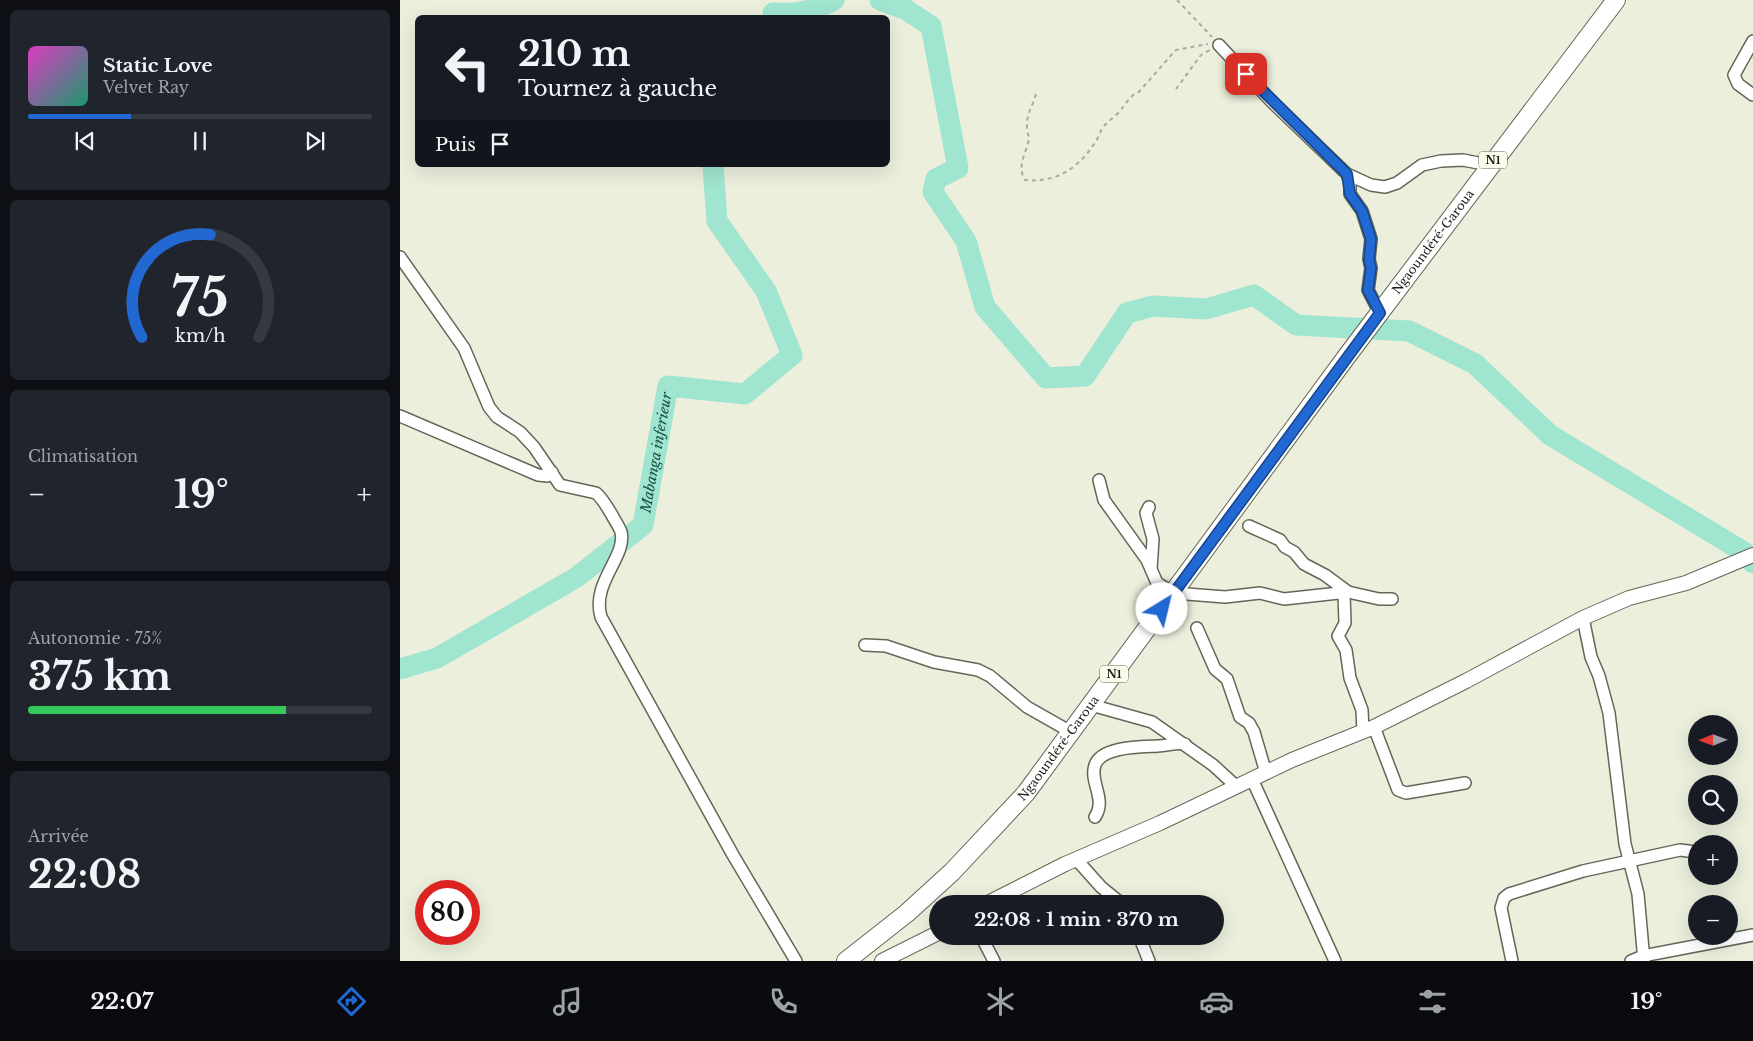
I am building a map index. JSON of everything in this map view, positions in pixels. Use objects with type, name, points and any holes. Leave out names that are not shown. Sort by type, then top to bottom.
[{"type":"highway","name":"Ngaoundéré-Garoua","points":[[846,961],[907,913],[986,837],[1026,793],[1347,356],[1616,0]]},
{"type":"street","points":[[1753,41],[1734,75],[1738,84],[1753,96]]},
{"type":"street","points":[[1218,43],[1271,101],[1347,174],[1371,185],[1385,187],[1398,183],[1422,165],[1441,161],[1463,160],[1489,166]]},
{"type":"street","points":[[1347,174],[1350,194],[1362,211],[1371,239],[1369,260],[1371,268],[1368,290],[1376,318]]},
{"type":"street","points":[[400,256],[464,348],[488,406],[497,417],[520,432],[560,485],[564,488],[591,490],[596,493],[622,534],[620,549],[600,591],[598,606],[601,617],[733,855],[796,961]]},
{"type":"street","points":[[400,416],[538,475],[547,476],[552,472]]},
{"type":"street","points":[[1099,480],[1104,500],[1152,569],[1157,583],[1174,593],[1225,597],[1260,593],[1284,598],[1346,593],[1379,599],[1392,599]]},
{"type":"street","points":[[1149,507],[1146,513],[1153,539],[1152,569]]},
{"type":"street","points":[[1249,526],[1280,540],[1304,564],[1325,575],[1346,593]]},
{"type":"street","points":[[1004,895],[1076,859],[1160,823],[1252,779],[1368,729],[1466,681],[1583,618],[1629,598],[1680,586],[1748,557]]},
{"type":"street","points":[[1346,593],[1345,623],[1338,636],[1346,650],[1350,678],[1368,729],[1398,790],[1406,793],[1465,783]]},
{"type":"street","points":[[1583,618],[1591,657],[1599,676],[1609,713],[1625,844],[1638,894],[1644,958]]},
{"type":"street","points":[[1197,628],[1215,669],[1227,679],[1240,717],[1248,723],[1254,732],[1266,773]]},
{"type":"street","points":[[865,645],[886,646],[934,662],[978,670],[990,676],[1027,707],[1071,732]]},
{"type":"street","points":[[1092,705],[1152,722],[1185,744],[1237,787]]},
{"type":"street","points":[[1095,817],[1099,811],[1100,793],[1094,773],[1094,767],[1098,758],[1106,754],[1144,745],[1185,744]]},
{"type":"street","points":[[1252,779],[1335,961]]},
{"type":"street","points":[[1512,961],[1501,908],[1504,898],[1583,871],[1680,850],[1688,851]]},
{"type":"street","points":[[1076,859],[1101,887],[1111,895]]},
{"type":"street","points":[[1631,961],[1753,935]]},
{"type":"street","points":[[882,961],[929,938]]},
{"type":"street","points":[[986,945],[994,961]]},
{"type":"street","points":[[1143,945],[1149,961]]},
{"type":"path","points":[[1177,0],[1218,43]]},
{"type":"path","points":[[1176,89],[1201,55],[1218,43]]},
{"type":"path","points":[[1036,94],[1029,110],[1028,142],[1022,157],[1023,176],[1025,180],[1041,182],[1059,177],[1080,160],[1096,142],[1102,129],[1118,114],[1134,94],[1139,92],[1172,53],[1176,50],[1218,43]]},
{"type":"waterway","points":[[773,13],[805,11],[834,0]]},
{"type":"waterway","points":[[880,0],[905,9],[931,26],[958,168],[936,179],[933,192],[966,241],[985,307],[1046,378],[1085,376],[1127,313],[1153,306],[1206,309],[1254,295],[1296,325],[1409,331],[1475,364],[1550,435],[1744,552],[1753,563]]},
{"type":"waterway","name":"Mabanga inferieur","points":[[400,669],[437,658],[577,577],[643,525],[668,386],[745,394],[792,355],[766,291],[717,221],[713,167]]},
{"type":"route","points":[[1162,609],[1380,313],[1368,290],[1371,268],[1369,260],[1371,239],[1362,211],[1350,194],[1350,182],[1347,174],[1271,101],[1246,74]]}]
